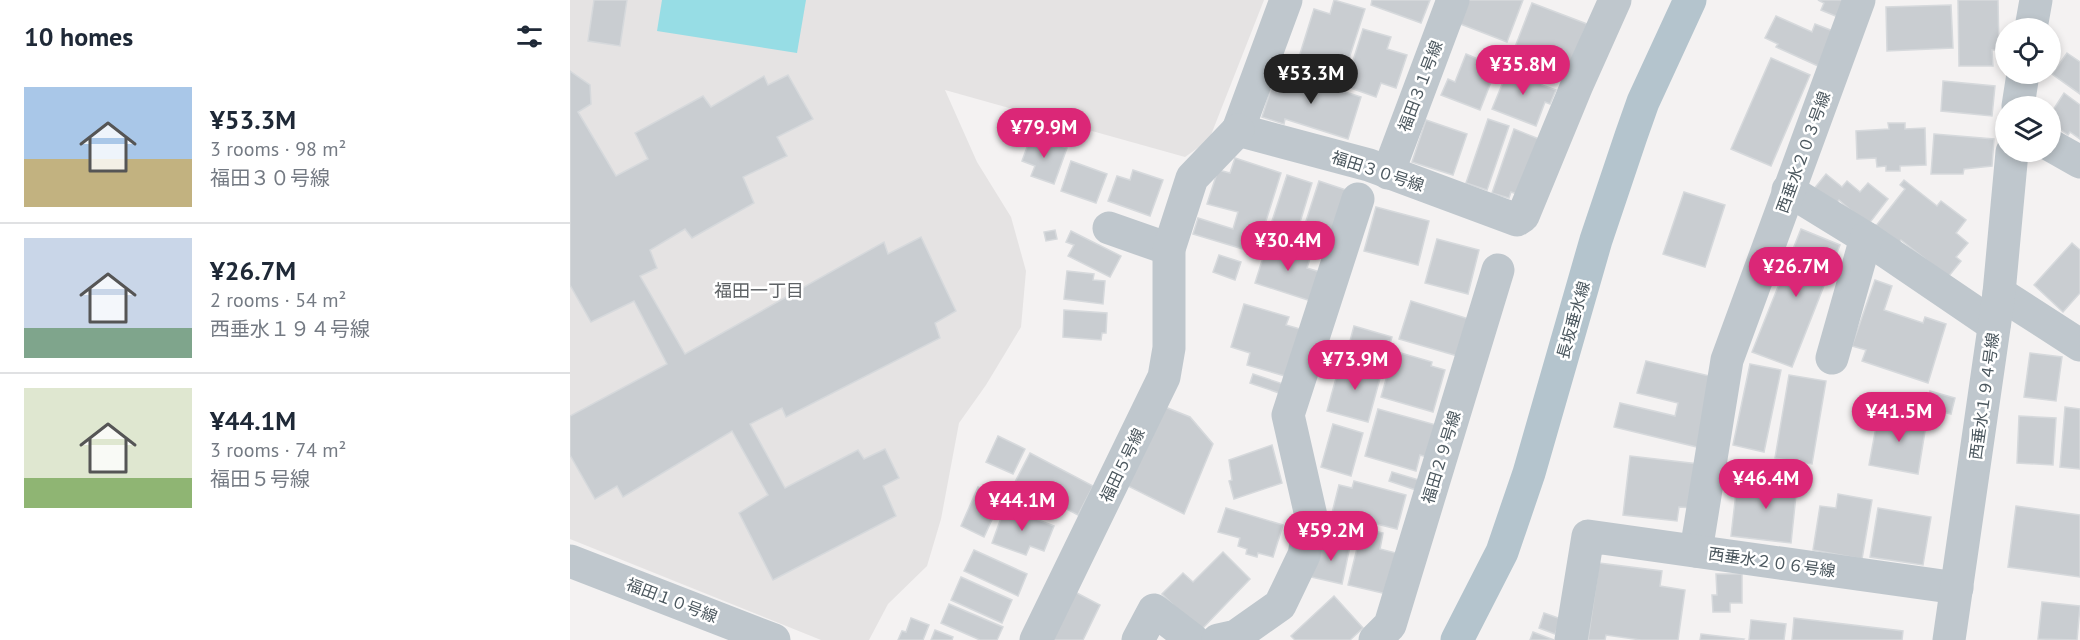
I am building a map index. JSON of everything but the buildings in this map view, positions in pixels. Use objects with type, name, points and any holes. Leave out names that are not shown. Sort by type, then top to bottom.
[{"type":"main road","name":"長坂垂水線","points":[[1456,640],[1502,552],[1529,472],[1596,240],[1631,136],[1657,70],[1690,0]]},
{"type":"street","points":[[1109,228],[1169,249],[1192,178],[1238,130],[1286,0]]},
{"type":"street","name":"福田３１号線","points":[[1388,173],[1453,0]]},
{"type":"street","name":"福田３０号線","points":[[1238,130],[1369,165],[1517,220],[1523,216],[1615,0]]},
{"type":"street","name":"西垂水２０３号線","points":[[1696,551],[1727,360],[1859,0]]},
{"type":"street","points":[[2033,18],[2036,0]]},
{"type":"street","points":[[2061,152],[2080,162]]},
{"type":"street","name":"西垂水１９４号線","points":[[1949,640],[1999,293],[2011,162]]},
{"type":"street","points":[[1788,190],[1866,238],[1994,325]]},
{"type":"street","points":[[1218,640],[1236,636],[1280,605],[1304,555],[1311,516],[1288,415],[1358,199]]},
{"type":"street","points":[[1832,358],[1866,238]]},
{"type":"street","name":"福田５号線","points":[[1036,640],[1164,376],[1169,348],[1169,249]]},
{"type":"street","name":"福田２９号線","points":[[1375,640],[1390,625],[1498,270]]},
{"type":"street","points":[[1999,293],[2080,345]]},
{"type":"street","name":"西垂水２０６号線","points":[[1571,640],[1588,536],[1957,588]]},
{"type":"street","name":"福田１０号線","points":[[570,561],[774,640]]},
{"type":"street","points":[[1138,640],[1154,610],[1193,640]]},
{"type":"shaded area","points":[[570,0],[1264,0],[1209,140],[1185,157],[945,90],[977,162],[1011,217],[1026,271],[1021,327],[986,385],[959,423],[941,519],[927,566],[888,604],[869,640],[821,640],[570,539]]},
{"type":"water","points":[[662,0],[806,0],[797,53],[657,31]]},
{"type":"district","name":"福田一丁目","points":[[759,291]]}]
